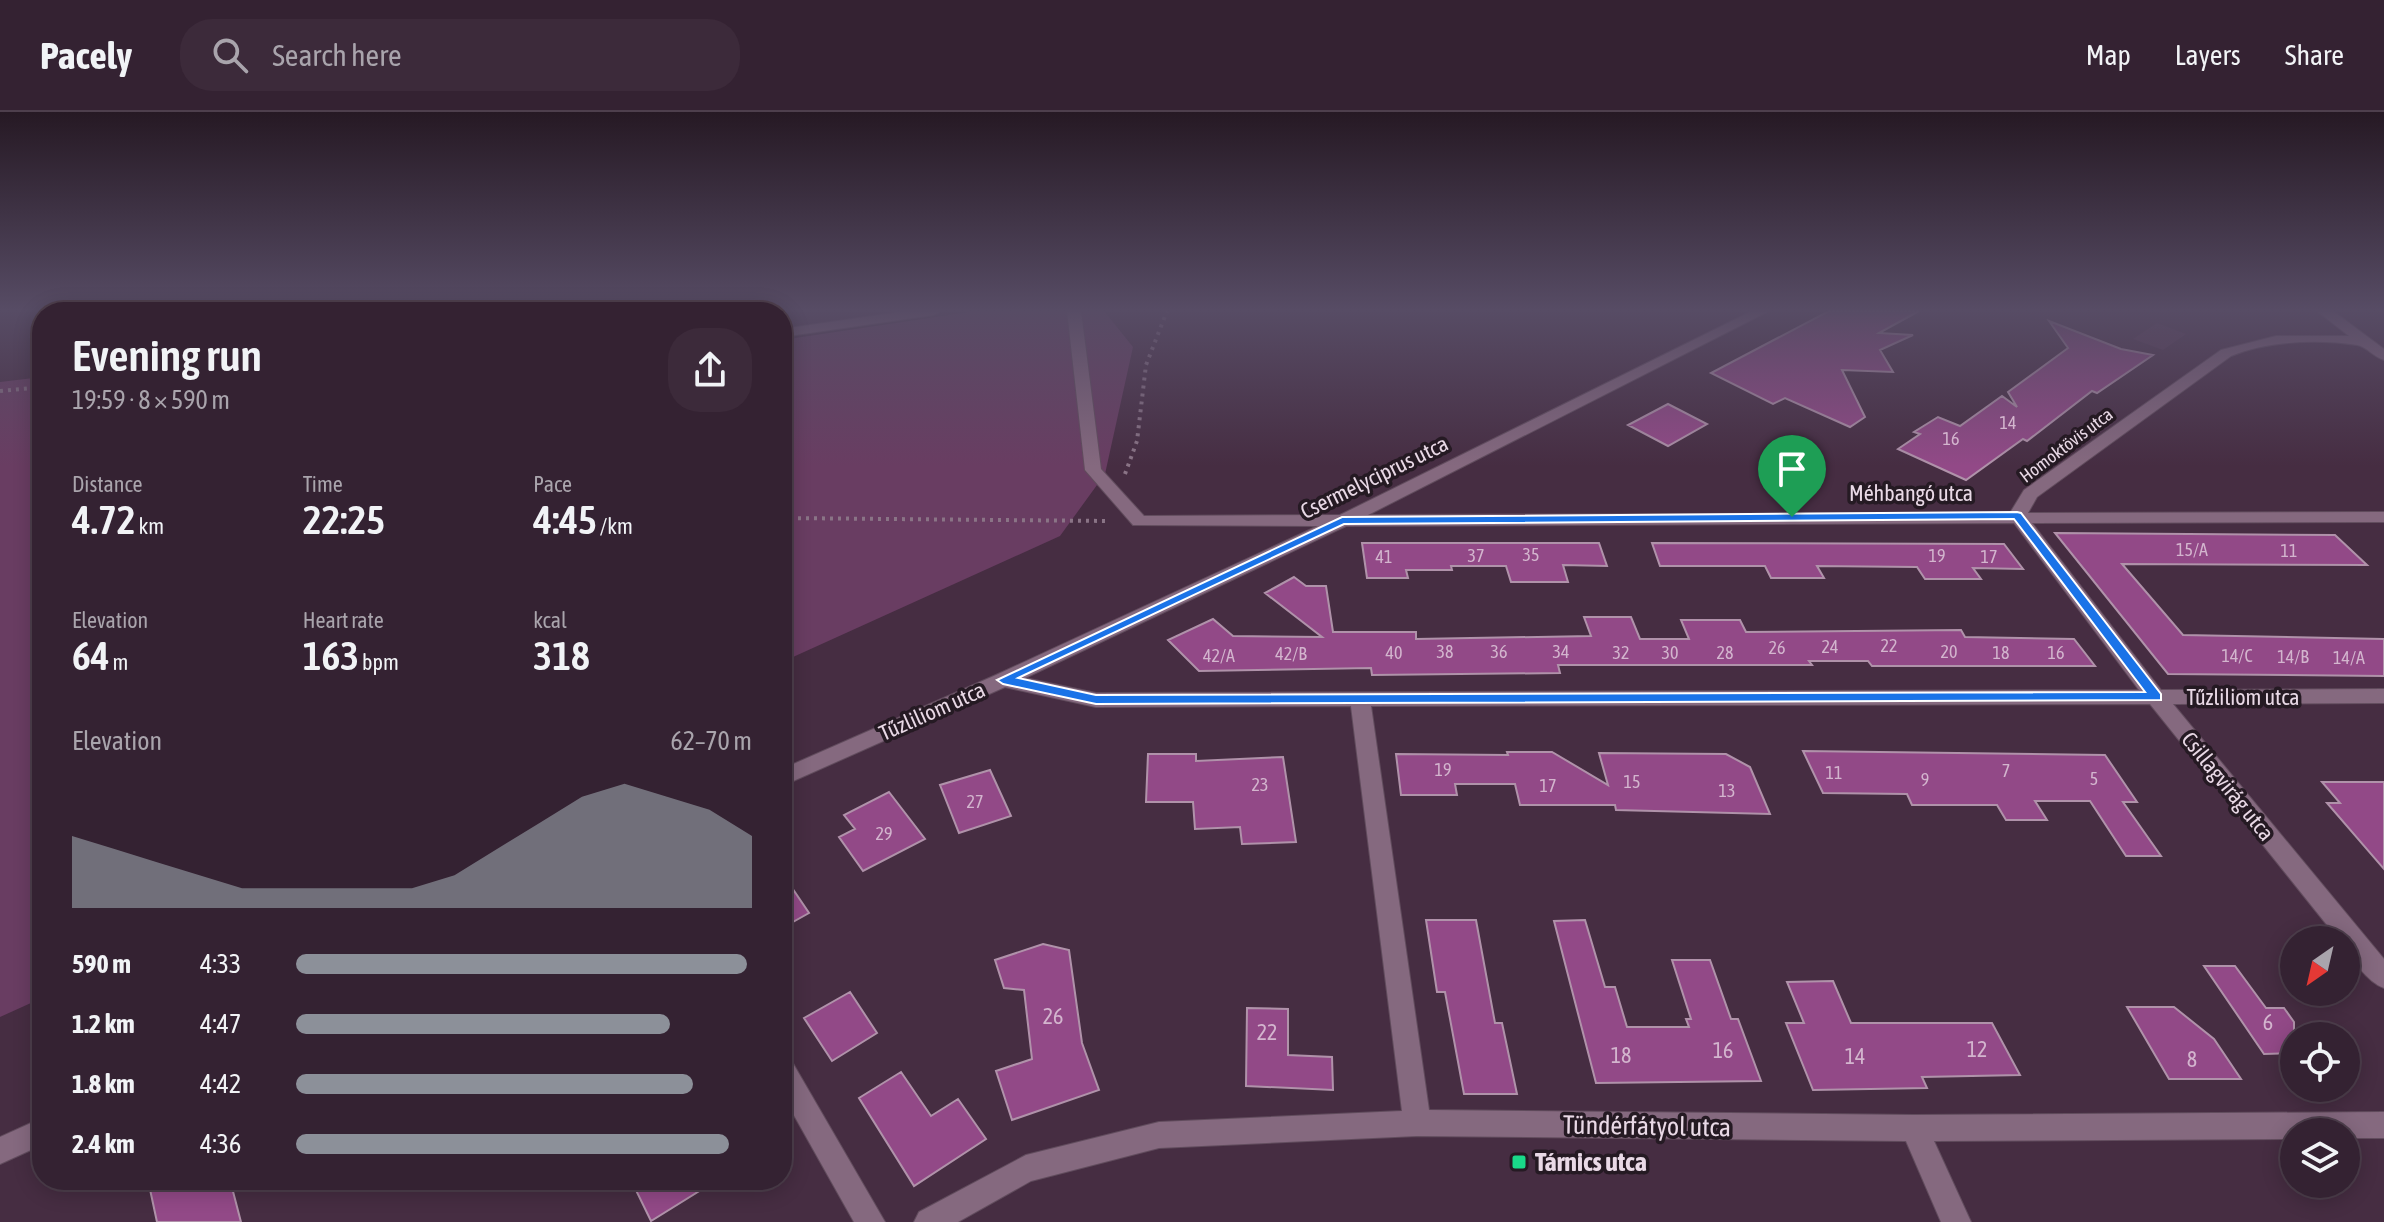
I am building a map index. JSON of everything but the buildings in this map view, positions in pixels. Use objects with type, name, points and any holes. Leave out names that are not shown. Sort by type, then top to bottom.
[{"type":"street","points":[[1080,363],[1093,470],[1139,521]]},
{"type":"street","name":"Csermelyciprus utca","points":[[1003,680],[1342,521],[1658,363]]},
{"type":"street","name":"Homoktövis utca","points":[[2017,516],[2030,494],[2212,363]]},
{"type":"street","name":"Csillagvirág utca","points":[[2017,516],[2156,697],[2384,977]]},
{"type":"street","name":"Méhbangó utca","points":[[1139,521],[2384,517]]},
{"type":"street","name":"Tűzliliom utca","points":[[792,774],[1003,680],[1096,700],[2384,696]]},
{"type":"street","points":[[1360,700],[1417,1123]]},
{"type":"street","points":[[792,1086],[870,1222]]},
{"type":"street","name":"Tündérfátyol utca","points":[[929,1222],[1026,1169],[1159,1135],[1417,1123],[1914,1128],[2384,1125]]},
{"type":"street","points":[[1914,1128],[1956,1222]]},
{"type":"street","points":[[0,1151],[32,1136]]},
{"type":"path","points":[[1117,494],[1137,441],[1147,363]]},
{"type":"path","points":[[0,391],[32,388]]},
{"type":"path","points":[[792,518],[1139,521]]},
{"type":"shaded area","points":[[792,363],[1130,363],[1105,474],[1060,536],[792,657]]},
{"type":"shaded area","points":[[32,378],[32,1003],[0,1017],[0,382]]},
{"type":"place","name":"Tárnics utca","points":[[1519,1162]]},
{"type":"route","points":[[2017,516],[2156,697],[1096,700],[1003,680],[1342,521],[1792,517],[2017,516]]}]
